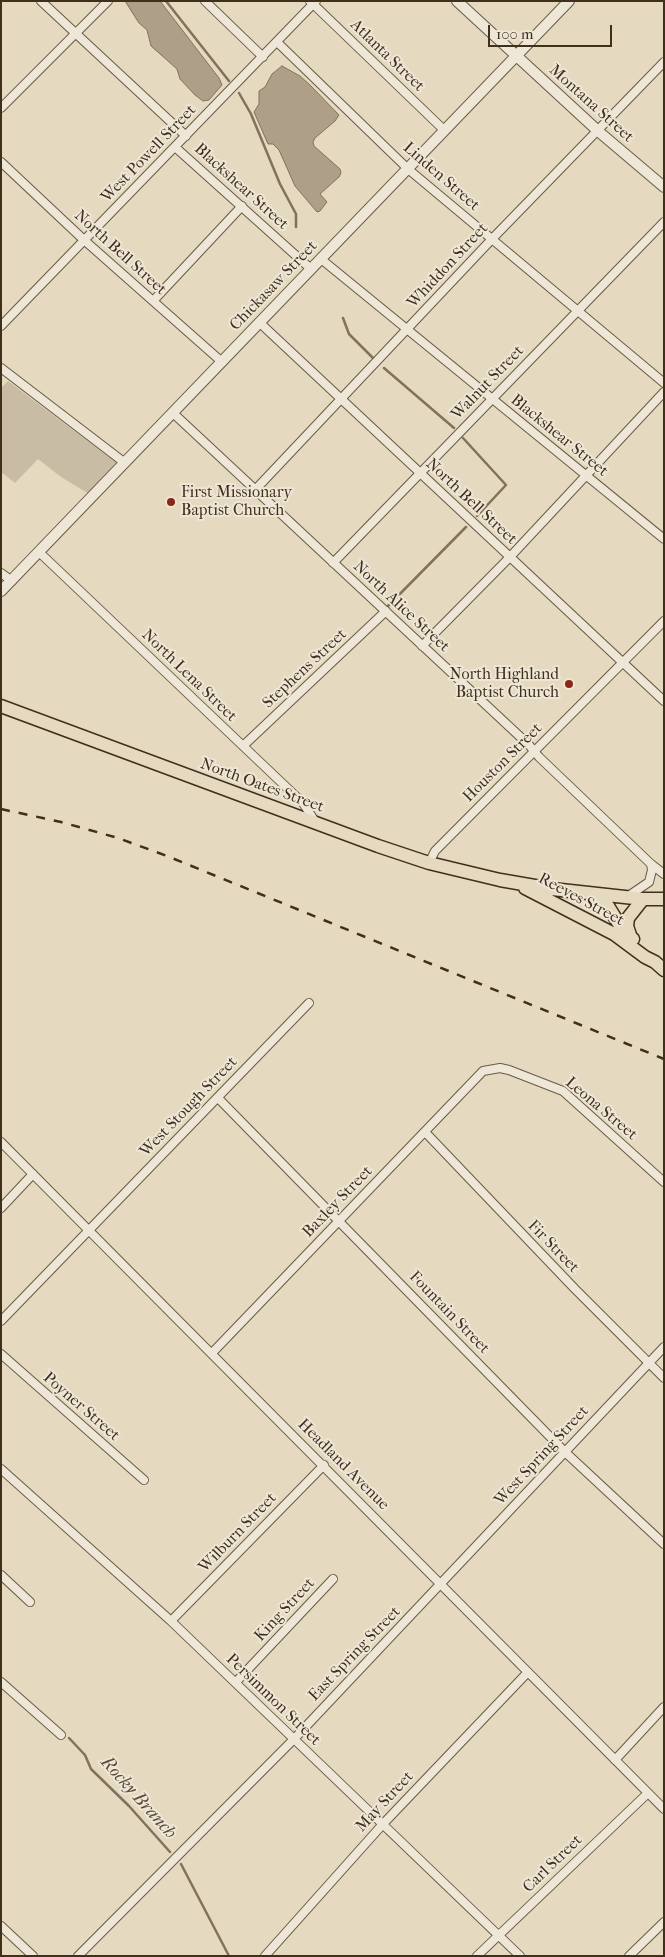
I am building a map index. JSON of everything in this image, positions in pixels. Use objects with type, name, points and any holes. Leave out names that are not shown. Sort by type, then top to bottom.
[{"type":"main road","name":"North Oates Street","points":[[1,706],[429,863],[516,883]]},
{"type":"main road","points":[[516,883],[616,899],[664,899]]},
{"type":"main road","name":"Reeves Street","points":[[516,883],[614,934],[660,966]]},
{"type":"main road","points":[[614,934],[604,918],[603,912],[616,899]]},
{"type":"main road","name":"Reeves Street","points":[[616,899],[624,932],[650,952],[660,966]]},
{"type":"main road","points":[[631,938],[627,926],[628,918],[643,899]]},
{"type":"street","name":"Blackshear Street","points":[[41,1],[186,136]]},
{"type":"street","points":[[1,108],[108,1]]},
{"type":"street","points":[[205,1],[263,57]]},
{"type":"street","name":"Montana Street","points":[[457,1],[598,131],[664,187]]},
{"type":"street","name":"Chickasaw Street","points":[[1,591],[569,1]]},
{"type":"street","name":"West Powell Street","points":[[1,326],[263,57],[313,2]]},
{"type":"street","name":"Atlanta Street","points":[[313,2],[444,130]]},
{"type":"street","name":"Linden Street","points":[[277,42],[408,169],[664,383]]},
{"type":"street","name":"Whiddon Street","points":[[255,490],[492,239],[664,62]]},
{"type":"street","name":"Blackshear Street","points":[[175,147],[311,269]]},
{"type":"street","name":"North Bell Street","points":[[1,162],[84,240],[222,362]]},
{"type":"street","points":[[153,301],[242,206]]},
{"type":"street","name":"Walnut Street","points":[[333,563],[664,222]]},
{"type":"street","name":"Blackshear Street","points":[[321,259],[664,539]]},
{"type":"street","name":"North Bell Street","points":[[260,323],[664,701]]},
{"type":"street","points":[[1,368],[125,462]]},
{"type":"street","points":[[422,646],[510,558],[664,392]]},
{"type":"street","name":"North Alice Street","points":[[173,413],[386,611],[651,864],[664,874]]},
{"type":"street","name":"North Lena Street","points":[[39,552],[303,803],[316,823]]},
{"type":"street","points":[[1,573],[12,581]]},
{"type":"street","name":"Stephens Street","points":[[243,746],[386,611]]},
{"type":"street","name":"Houston Street","points":[[429,863],[435,851],[664,621]]},
{"type":"street","points":[[616,899],[649,882],[652,876],[651,864]]},
{"type":"street","name":"West Stough Street","points":[[1,1321],[309,1003]]},
{"type":"street","name":"Leona Street","points":[[483,1071],[500,1068],[510,1070],[563,1091],[664,1182]]},
{"type":"street","name":"Baxley Street","points":[[212,1353],[483,1071]]},
{"type":"street","name":"Fountain Street","points":[[218,1098],[565,1452],[664,1544]]},
{"type":"street","name":"Fir Street","points":[[425,1132],[648,1364],[664,1378]]},
{"type":"street","name":"Headland Avenue","points":[[1,1142],[664,1809]]},
{"type":"street","points":[[1,1208],[33,1174]]},
{"type":"street","name":"West Spring Street","points":[[441,1583],[664,1347]]},
{"type":"street","name":"Poyner Street","points":[[1,1354],[144,1480]]},
{"type":"street","name":"Wilburn Street","points":[[171,1621],[324,1465]]},
{"type":"street","name":"Persimmon Street","points":[[1,1470],[171,1621],[520,1956]]},
{"type":"street","points":[[1,1575],[30,1602]]},
{"type":"street","name":"King Street","points":[[236,1682],[333,1578]]},
{"type":"street","name":"East Spring Street","points":[[78,1956],[294,1738],[441,1583]]},
{"type":"street","name":"May Street","points":[[265,1956],[383,1824],[528,1672]]},
{"type":"street","points":[[1,1682],[62,1735]]},
{"type":"street","points":[[615,1760],[664,1707]]},
{"type":"street","name":"Carl Street","points":[[477,1956],[648,1793]]},
{"type":"street","points":[[629,1956],[664,1922]]},
{"type":"street","points":[[1,1926],[33,1956]]},
{"type":"shaded area","points":[[125,1],[160,1],[219,78],[222,85],[209,100],[203,101],[195,95],[180,79],[177,69],[151,46],[147,30],[139,23]]},
{"type":"shaded area","points":[[282,66],[300,76],[339,115],[313,142],[314,146],[340,169],[341,173],[320,194],[327,202],[317,212],[295,186],[279,150],[273,144],[268,144],[254,112],[259,104],[259,91],[265,87],[272,74]]},
{"type":"shaded area","points":[[8,381],[118,464],[89,494],[61,477],[38,459],[15,483],[1,472],[1,388]]},
{"type":"waterway","points":[[166,1],[229,81]]},
{"type":"waterway","points":[[239,93],[251,114],[280,184],[296,214],[296,227]]},
{"type":"waterway","points":[[343,318],[349,334],[373,358]]},
{"type":"waterway","points":[[384,368],[454,428]]},
{"type":"waterway","points":[[463,438],[506,485],[477,516]]},
{"type":"waterway","points":[[387,607],[466,527]]},
{"type":"waterway","name":"Rocky Branch","points":[[69,1738],[85,1755],[91,1769],[129,1806],[170,1852]]},
{"type":"waterway","name":"Rocky Branch","points":[[181,1864],[229,1956]]},
{"type":"railway","points":[[1,809],[61,822],[118,838],[167,856],[664,1059]]},
{"type":"place","name":"First Missionary Baptist Church","points":[[171,502]]},
{"type":"place","name":"North Highland Baptist Church","points":[[569,684]]}]
